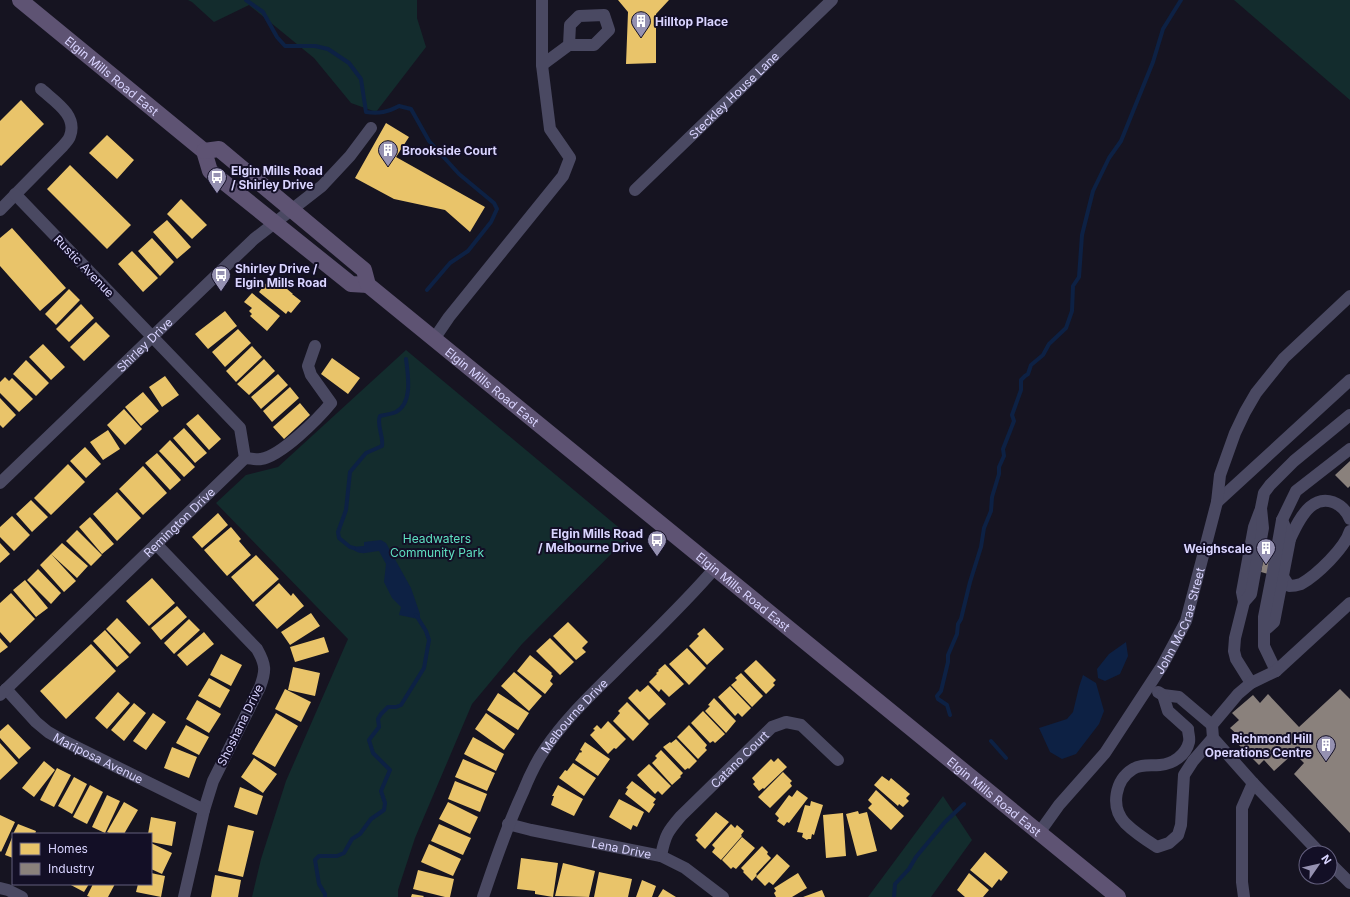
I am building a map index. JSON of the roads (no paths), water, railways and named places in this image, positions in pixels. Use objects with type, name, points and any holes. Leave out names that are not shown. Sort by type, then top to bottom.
[{"type":"main road","name":"Elgin Mills Road East","points":[[20,0],[204,151],[219,149],[364,270],[368,284],[1118,897]]},
{"type":"main road","points":[[204,151],[210,171],[274,223],[350,284],[368,284]]},
{"type":"street","points":[[434,338],[449,317],[563,176],[570,158],[550,129],[542,65],[542,0]]},
{"type":"street","name":"Steckley House Lane","points":[[635,190],[832,0]]},
{"type":"street","points":[[542,65],[569,45]]},
{"type":"street","points":[[0,210],[70,137],[72,127],[66,112],[41,88]]},
{"type":"street","name":"Shirley Drive","points":[[0,483],[254,239],[291,209],[306,200],[322,186],[350,156],[371,128]]},
{"type":"street","name":"Rustic Avenue","points":[[15,194],[128,312],[153,336]]},
{"type":"street","name":"John McCrae Street","points":[[1039,833],[1059,805],[1105,754],[1162,666],[1186,621],[1217,502],[1220,475],[1227,454],[1245,412],[1256,393],[1284,358],[1350,296]]},
{"type":"street","points":[[153,336],[240,428],[245,458],[261,459],[278,452],[316,420],[331,404],[311,375],[308,366],[315,346]]},
{"type":"street","points":[[1217,502],[1350,380]]},
{"type":"street","points":[[1251,683],[1236,659],[1234,651],[1235,638],[1244,602],[1242,592],[1254,527],[1261,508],[1264,493],[1270,484],[1294,461],[1350,415]]},
{"type":"street","points":[[1276,671],[1264,646],[1264,617],[1282,520],[1296,491],[1350,449]]},
{"type":"street","name":"Remington Drive","points":[[3,692],[245,458]]},
{"type":"street","points":[[1264,631],[1274,622],[1290,539],[1300,519],[1310,507],[1325,501],[1334,502],[1341,506],[1347,512],[1350,519]]},
{"type":"street","points":[[1282,520],[1290,539]]},
{"type":"street","points":[[1282,575],[1289,586],[1300,584],[1316,572],[1335,554],[1348,537],[1350,531]]},
{"type":"street","name":"Shoshana Drive","points":[[156,544],[257,649],[263,659],[265,668],[264,677],[260,687],[213,781],[204,810],[184,897]]},
{"type":"street","name":"Melbourne Drive","points":[[483,897],[508,824],[533,769],[544,750],[568,718],[667,620],[715,568]]},
{"type":"street","points":[[1312,845],[1253,783],[1213,738],[1212,725],[1238,694],[1251,683],[1276,671],[1350,603]]},
{"type":"street","points":[[1149,687],[1163,695],[1179,697],[1212,725]]},
{"type":"street","name":"Mariposa Avenue","points":[[3,692],[48,732],[204,810]]},
{"type":"street","points":[[1163,695],[1168,711],[1188,729],[1189,741],[1184,753],[1171,763],[1145,765],[1133,769],[1122,779],[1117,789],[1116,807],[1124,822],[1144,839],[1157,847],[1169,843],[1178,835],[1181,825],[1184,775],[1193,761],[1213,738]]},
{"type":"street","name":"Catano Court","points":[[661,856],[664,840],[669,830],[681,816],[772,727],[786,722],[801,725],[838,760]]},
{"type":"street","points":[[1244,897],[1242,882],[1242,808],[1253,783]]},
{"type":"street","name":"Lena Drive","points":[[508,824],[661,856],[685,868],[723,897]]},
{"type":"street","points":[[1338,871],[1350,883]]},
{"type":"street","points":[[0,888],[22,897]]},
{"type":"water","points":[[381,540],[386,543],[411,588],[420,614],[420,618],[418,619],[399,615],[401,607],[392,598],[384,582],[386,564],[379,551],[360,553],[350,547],[364,546],[364,542]]},
{"type":"water","points":[[1126,642],[1128,656],[1120,674],[1105,681],[1098,678],[1097,669],[1109,654]]},
{"type":"water","points":[[1083,675],[1096,683],[1104,711],[1099,724],[1076,754],[1062,759],[1050,752],[1039,728],[1067,719],[1073,712]]},
{"type":"waterway","points":[[246,0],[263,12],[277,37],[285,46],[315,46],[328,49],[349,63],[361,79],[366,112],[383,112],[399,106],[411,109],[429,141],[459,174],[494,203],[497,209],[491,222],[468,251],[450,263],[427,290]]},
{"type":"waterway","points":[[950,715],[947,705],[938,699],[937,696],[941,691],[948,662],[948,655],[957,634],[958,624],[961,619],[970,582],[981,547],[984,528],[991,511],[992,497],[999,474],[999,467],[1004,456],[1003,449],[1014,421],[1012,415],[1021,390],[1021,380],[1028,374],[1031,365],[1043,355],[1049,344],[1066,328],[1072,311],[1073,286],[1079,277],[1082,235],[1093,191],[1109,158],[1121,141],[1153,62],[1163,29],[1181,0]]},
{"type":"waterway","points":[[354,548],[350,547],[339,538],[338,532],[346,510],[350,472],[366,453],[382,446],[379,423],[380,416],[396,412],[405,402],[408,388],[406,359]]},
{"type":"waterway","points":[[325,897],[325,894],[319,884],[315,860],[319,856],[337,856],[344,853],[352,839],[360,834],[371,819],[384,810],[385,803],[381,791],[390,770],[373,753],[369,740],[379,727],[378,719],[381,714],[388,707],[396,707],[401,705],[424,668],[429,640],[426,631],[416,615]]},
{"type":"waterway","points":[[991,741],[1006,758]]},
{"type":"waterway","points":[[894,897],[895,884],[909,869],[916,857],[945,822],[964,804]]},
{"type":"place","name":"Hilltop Place","points":[[641,38]]},
{"type":"place","name":"Brookside Court","points":[[388,167]]},
{"type":"place","name":"Elgin Mills Road / Shirley Drive","points":[[217,194]]},
{"type":"place","name":"Shirley Drive / Elgin Mills Road","points":[[221,292]]},
{"type":"place","name":"Elgin Mills Road / Melbourne Drive","points":[[657,557]]},
{"type":"place","name":"Weighscale","points":[[1266,565]]},
{"type":"place","name":"Richmond Hill Operations Centre","points":[[1326,762]]},
{"type":"park label","name":"Headwaters Community Park","points":[[437,545]]}]
